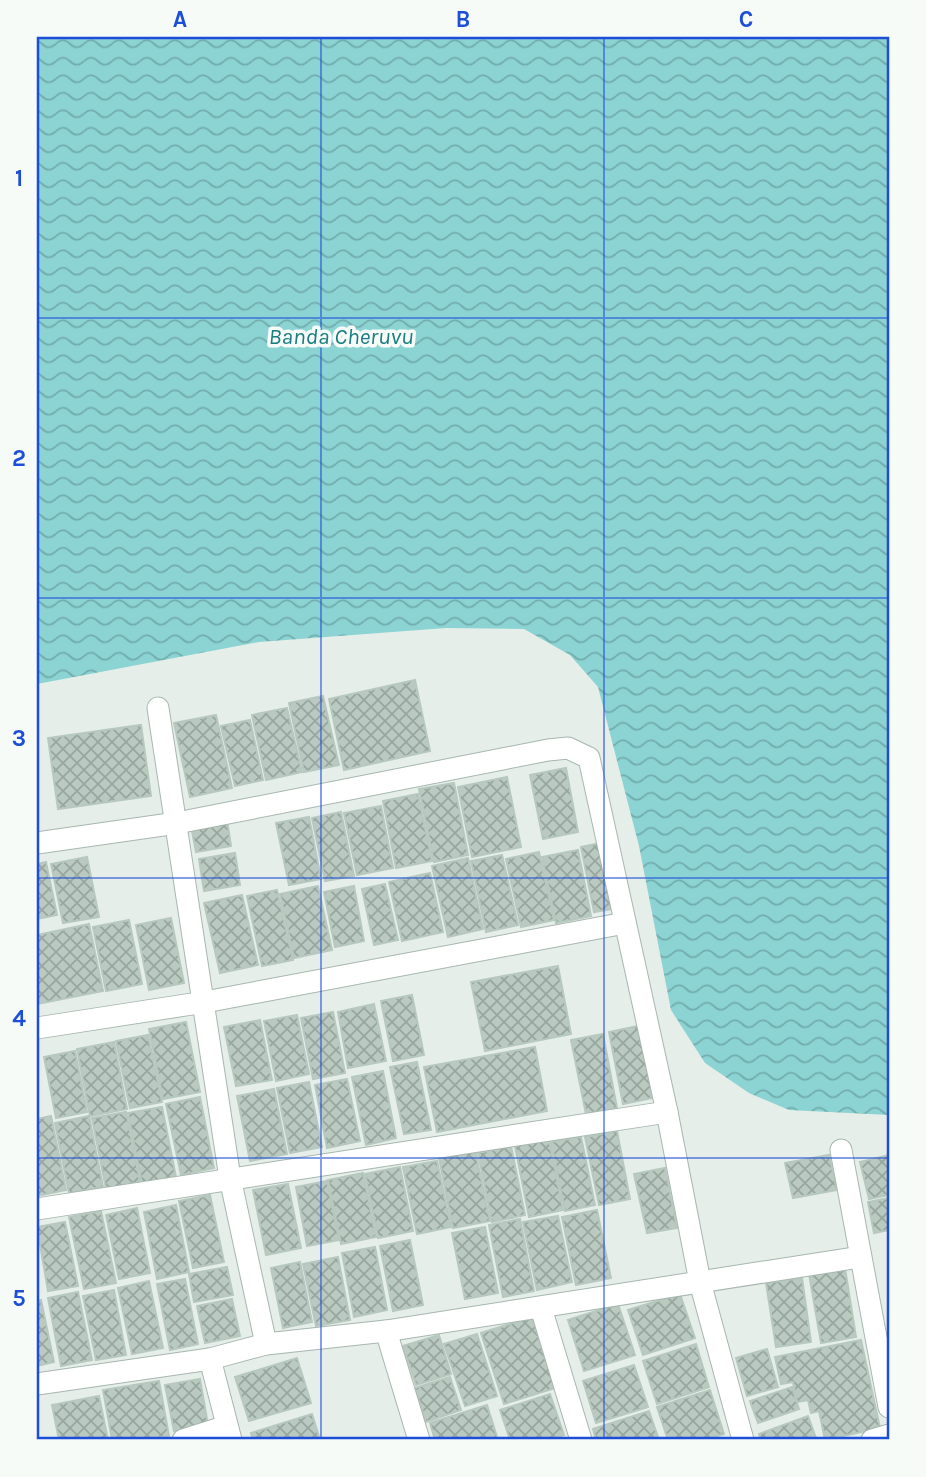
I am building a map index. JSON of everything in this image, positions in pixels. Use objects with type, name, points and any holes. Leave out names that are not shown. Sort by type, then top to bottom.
[{"type":"street","points":[[158,708],[230,1178],[266,1344]]},
{"type":"street","points":[[37,843],[177,823],[568,747],[589,758],[667,1112],[700,1282],[743,1440]]},
{"type":"street","points":[[37,1027],[205,1002],[625,923]]},
{"type":"street","points":[[37,1209],[667,1112]]},
{"type":"street","points":[[841,1150],[889,1407]]},
{"type":"street","points":[[37,1384],[210,1359],[266,1344],[386,1331],[860,1257]]},
{"type":"street","points":[[541,1308],[580,1440]]},
{"type":"street","points":[[386,1331],[419,1440]]},
{"type":"street","points":[[183,1440],[229,1433],[210,1359]]},
{"type":"street","points":[[872,1440],[889,1435]]},
{"type":"water","name":"Banda Cheruvu","points":[[37,37],[889,37],[889,1115],[789,1110],[749,1093],[705,1063],[671,1010],[639,846],[598,687],[570,655],[524,629],[446,628],[259,642],[37,684]]},
{"type":"building","points":[[415,680],[430,751],[344,770],[329,699]]},
{"type":"building","points":[[323,696],[339,765],[304,772],[289,703]]},
{"type":"building","points":[[287,708],[302,772],[266,780],[252,715]]},
{"type":"building","points":[[216,715],[232,788],[190,797],[174,723]]},
{"type":"building","points":[[250,720],[263,780],[235,786],[221,726]]},
{"type":"building","points":[[141,725],[151,796],[58,809],[48,738]]},
{"type":"building","points":[[566,768],[578,832],[543,839],[530,775]]},
{"type":"building","points":[[507,777],[521,847],[472,857],[458,787]]},
{"type":"building","points":[[454,783],[468,855],[434,862],[419,789]]},
{"type":"building","points":[[418,794],[432,861],[396,868],[383,801]]},
{"type":"building","points":[[381,806],[393,868],[357,875],[344,813]]},
{"type":"building","points":[[341,812],[354,876],[325,881],[312,818]]},
{"type":"building","points":[[309,817],[321,879],[289,885],[276,823]]},
{"type":"building","points":[[227,820],[231,846],[196,852],[191,826]]},
{"type":"building","points":[[605,842],[618,908],[594,912],[581,847]]},
{"type":"building","points":[[578,850],[591,916],[556,923],[542,857]]},
{"type":"building","points":[[539,852],[554,920],[521,927],[506,859]]},
{"type":"building","points":[[235,853],[240,885],[204,891],[199,859]]},
{"type":"building","points":[[502,855],[518,925],[486,932],[471,861]]},
{"type":"building","points":[[87,857],[99,917],[63,923],[51,864]]},
{"type":"building","points":[[468,858],[483,929],[448,937],[432,866]]},
{"type":"building","points":[[46,862],[57,915],[37,919],[37,864]]},
{"type":"building","points":[[430,873],[443,932],[402,941],[389,882]]},
{"type":"building","points":[[385,884],[398,940],[374,945],[362,889]]},
{"type":"building","points":[[318,886],[332,950],[294,958],[280,894]]},
{"type":"building","points":[[354,886],[364,941],[335,947],[324,892]]},
{"type":"building","points":[[277,890],[293,960],[262,966],[247,896]]},
{"type":"building","points":[[242,895],[258,965],[220,973],[204,903]]},
{"type":"building","points":[[171,918],[184,983],[149,990],[136,925]]},
{"type":"building","points":[[129,920],[142,984],[106,991],[93,927]]},
{"type":"building","points":[[89,924],[103,991],[37,1004],[37,935]]},
{"type":"building","points":[[558,966],[571,1034],[485,1051],[471,982]]},
{"type":"building","points":[[412,995],[424,1055],[393,1061],[381,1001]]},
{"type":"building","points":[[374,1004],[386,1061],[348,1068],[338,1012]]},
{"type":"building","points":[[333,1012],[345,1073],[313,1079],[301,1018]]},
{"type":"building","points":[[297,1015],[309,1074],[276,1081],[264,1021]]},
{"type":"building","points":[[260,1020],[272,1080],[236,1086],[224,1027]]},
{"type":"building","points":[[186,1022],[200,1092],[163,1099],[149,1029]]},
{"type":"building","points":[[643,1025],[657,1097],[623,1104],[609,1032]]},
{"type":"building","points":[[603,1034],[617,1108],[586,1114],[571,1040]]},
{"type":"building","points":[[148,1035],[162,1102],[130,1108],[116,1041]]},
{"type":"building","points":[[114,1042],[127,1109],[90,1116],[77,1049]]},
{"type":"building","points":[[535,1047],[547,1111],[437,1132],[424,1067]]},
{"type":"building","points":[[75,1051],[87,1112],[56,1118],[44,1057]]},
{"type":"building","points":[[417,1062],[431,1130],[404,1134],[390,1067]]},
{"type":"building","points":[[383,1071],[396,1138],[366,1145],[352,1077]]},
{"type":"building","points":[[347,1079],[360,1141],[327,1148],[315,1085]]},
{"type":"building","points":[[309,1082],[322,1147],[290,1153],[277,1088]]},
{"type":"building","points":[[274,1089],[287,1154],[250,1161],[237,1096]]},
{"type":"building","points":[[200,1097],[214,1168],[181,1175],[166,1104]]},
{"type":"building","points":[[162,1107],[176,1177],[142,1184],[128,1113]]},
{"type":"building","points":[[126,1112],[140,1182],[106,1189],[92,1118]]},
{"type":"building","points":[[51,1116],[66,1190],[37,1196],[37,1119]]},
{"type":"building","points":[[89,1116],[103,1187],[69,1193],[55,1123]]},
{"type":"building","points":[[617,1131],[630,1199],[599,1205],[585,1137]]},
{"type":"building","points":[[581,1137],[595,1205],[565,1211],[551,1142]]},
{"type":"building","points":[[549,1139],[563,1210],[529,1217],[515,1146]]},
{"type":"building","points":[[511,1146],[525,1215],[492,1222],[478,1153]]},
{"type":"building","points":[[475,1150],[490,1221],[453,1228],[439,1158]]},
{"type":"building","points":[[829,1155],[837,1190],[793,1198],[785,1163]]},
{"type":"building","points":[[889,1155],[889,1195],[869,1199],[860,1162]]},
{"type":"building","points":[[437,1161],[451,1227],[417,1234],[403,1167]]},
{"type":"building","points":[[400,1167],[413,1231],[378,1238],[365,1174]]},
{"type":"building","points":[[665,1168],[677,1228],[647,1233],[634,1174]]},
{"type":"building","points":[[363,1173],[376,1237],[341,1244],[328,1180]]},
{"type":"building","points":[[327,1181],[339,1240],[307,1246],[296,1187]]},
{"type":"building","points":[[288,1184],[301,1248],[266,1255],[253,1190]]},
{"type":"building","points":[[210,1195],[224,1262],[193,1268],[179,1201]]},
{"type":"building","points":[[889,1198],[889,1230],[874,1233],[868,1202]]},
{"type":"building","points":[[176,1205],[189,1272],[157,1279],[144,1212]]},
{"type":"building","points":[[137,1208],[150,1273],[119,1279],[106,1215]]},
{"type":"building","points":[[597,1210],[611,1278],[576,1285],[562,1217]]},
{"type":"building","points":[[101,1211],[116,1283],[84,1289],[69,1217]]},
{"type":"building","points":[[558,1216],[572,1282],[537,1290],[523,1222]]},
{"type":"building","points":[[520,1219],[534,1291],[503,1297],[489,1225]]},
{"type":"building","points":[[65,1222],[78,1286],[48,1291],[37,1227]]},
{"type":"building","points":[[485,1227],[498,1293],[465,1299],[452,1233]]},
{"type":"building","points":[[410,1240],[423,1305],[393,1311],[380,1246]]},
{"type":"building","points":[[375,1247],[387,1310],[354,1317],[342,1253]]},
{"type":"building","points":[[338,1257],[350,1320],[316,1326],[303,1264]]},
{"type":"building","points":[[300,1262],[312,1322],[283,1328],[271,1268]]},
{"type":"building","points":[[227,1267],[233,1295],[194,1302],[189,1274]]},
{"type":"building","points":[[845,1268],[856,1337],[821,1343],[809,1274]]},
{"type":"building","points":[[802,1278],[811,1342],[776,1347],[766,1283]]},
{"type":"building","points":[[185,1279],[198,1344],[170,1350],[157,1284]]},
{"type":"building","points":[[149,1281],[163,1348],[132,1354],[118,1288]]},
{"type":"building","points":[[114,1290],[126,1355],[96,1360],[83,1296]]},
{"type":"building","points":[[78,1292],[92,1360],[61,1366],[48,1298]]},
{"type":"building","points":[[680,1294],[695,1338],[643,1355],[628,1310]]},
{"type":"building","points":[[232,1299],[240,1336],[205,1343],[197,1306]]},
{"type":"building","points":[[41,1300],[54,1362],[37,1366],[37,1301]]},
{"type":"building","points":[[618,1304],[635,1355],[584,1371],[568,1320]]},
{"type":"building","points":[[532,1317],[555,1388],[504,1404],[481,1333]]},
{"type":"building","points":[[477,1334],[497,1396],[465,1406],[444,1344]]},
{"type":"building","points":[[439,1335],[451,1374],[416,1385],[403,1346]]},
{"type":"building","points":[[861,1340],[880,1428],[825,1440],[819,1411],[811,1413],[808,1400],[797,1402],[793,1382],[781,1384],[775,1357]]},
{"type":"building","points":[[696,1344],[709,1387],[657,1404],[643,1361]]},
{"type":"building","points":[[767,1349],[778,1387],[747,1396],[736,1358]]},
{"type":"building","points":[[297,1358],[311,1403],[249,1421],[235,1377]]},
{"type":"building","points":[[634,1365],[648,1407],[596,1423],[583,1381]]},
{"type":"building","points":[[450,1377],[461,1410],[426,1422],[415,1388]]},
{"type":"building","points":[[200,1379],[208,1425],[174,1431],[165,1385]]},
{"type":"building","points":[[159,1381],[169,1436],[143,1440],[112,1440],[103,1390]]},
{"type":"building","points":[[792,1387],[799,1409],[758,1423],[750,1401]]},
{"type":"building","points":[[710,1390],[724,1434],[704,1440],[668,1440],[657,1407]]},
{"type":"building","points":[[550,1394],[564,1435],[546,1440],[510,1440],[500,1410]]},
{"type":"building","points":[[99,1396],[108,1440],[59,1440],[52,1405]]},
{"type":"building","points":[[487,1405],[498,1440],[435,1440],[430,1423]]},
{"type":"building","points":[[649,1411],[659,1440],[596,1440],[593,1429]]},
{"type":"building","points":[[312,1414],[320,1440],[253,1440],[251,1433]]},
{"type":"building","points":[[808,1416],[816,1438],[761,1440],[759,1434]]}]
